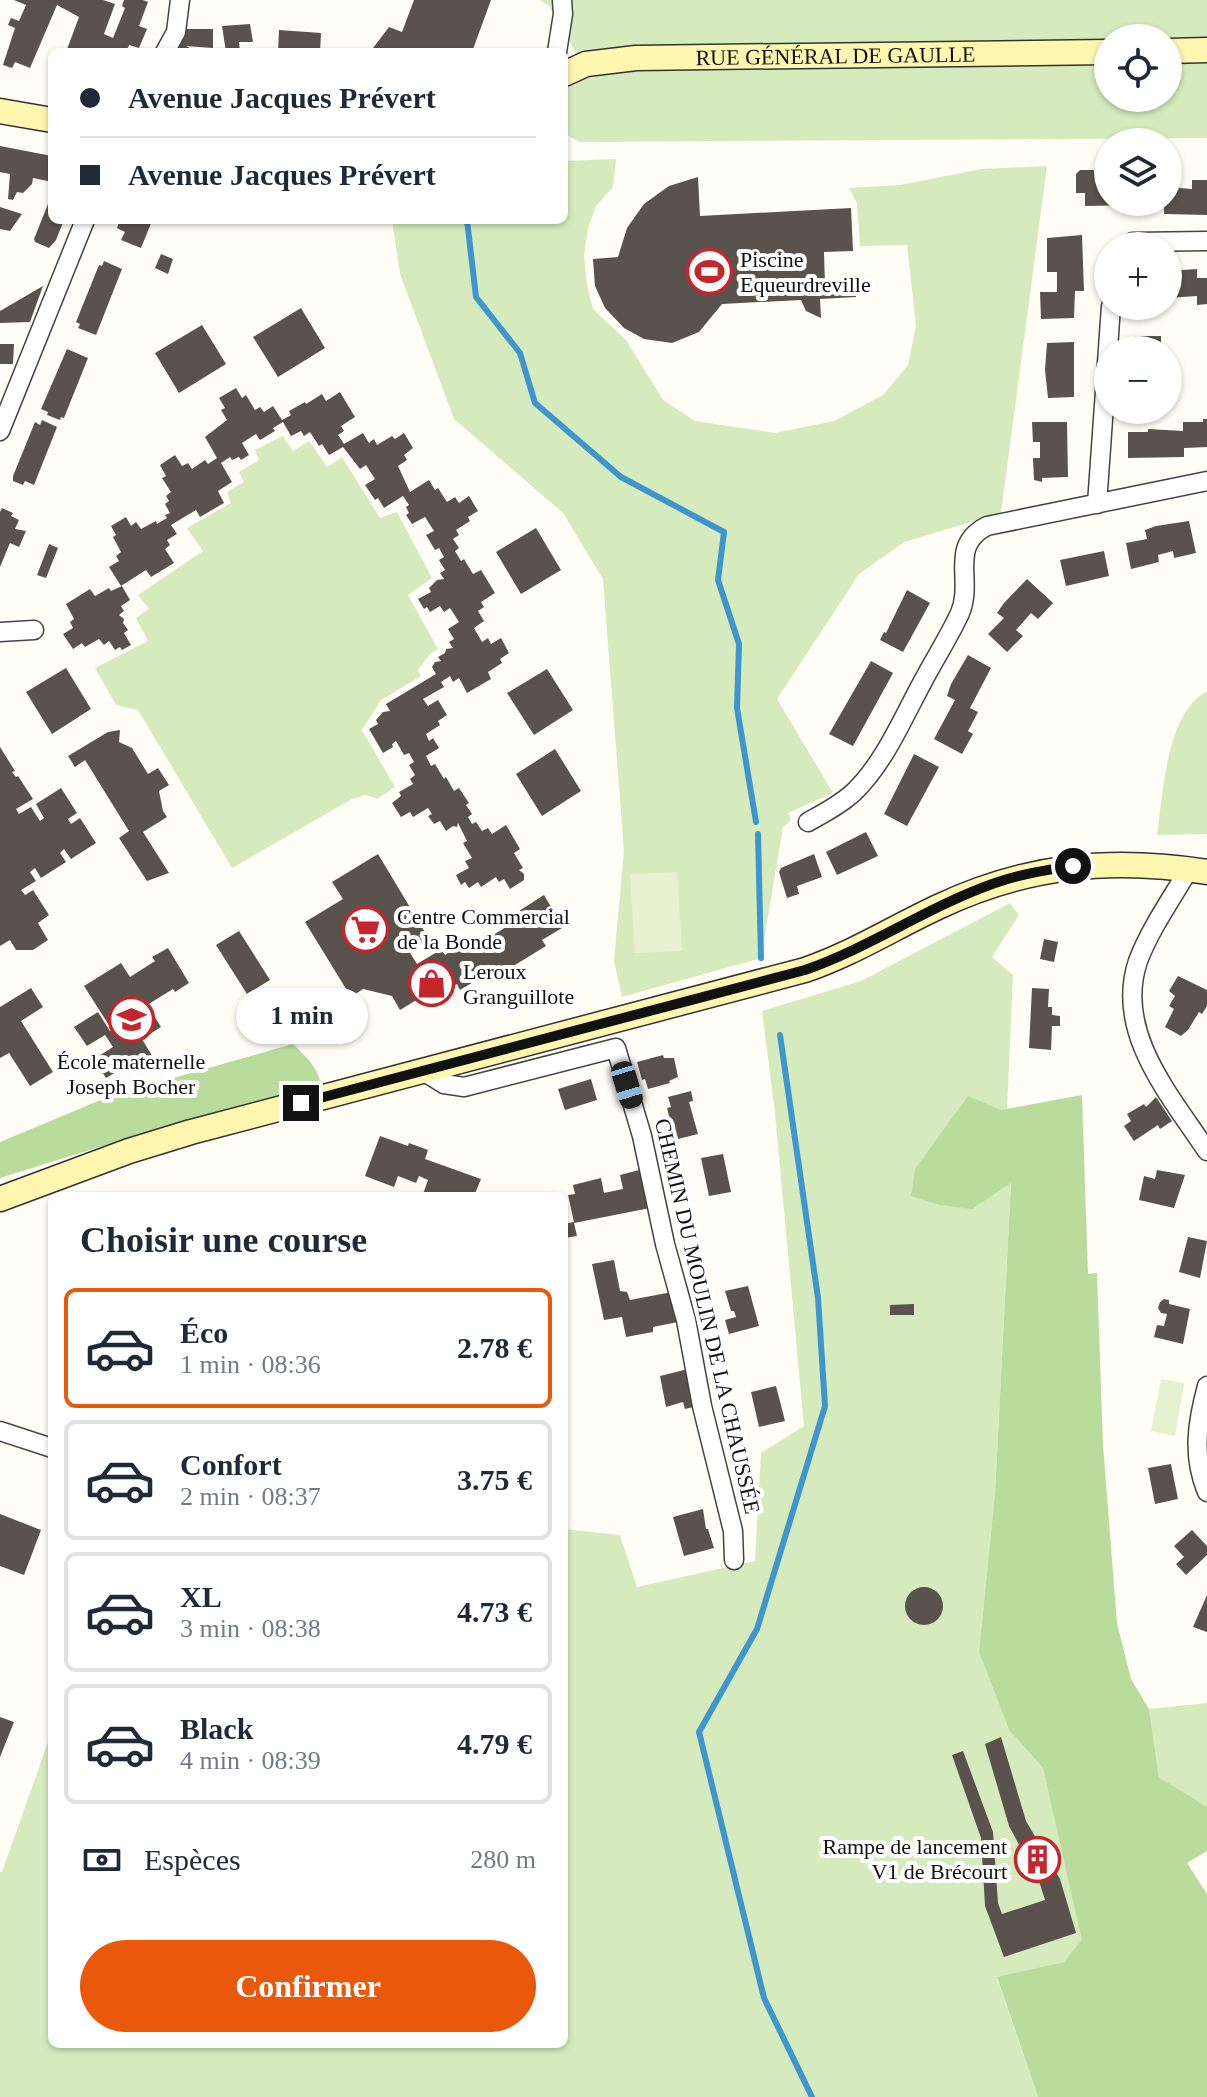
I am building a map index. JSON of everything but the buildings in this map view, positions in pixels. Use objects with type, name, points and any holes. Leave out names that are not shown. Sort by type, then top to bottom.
[{"type":"street","points":[[167,48],[176,32],[180,0]]},
{"type":"street","points":[[562,0],[563,48]]},
{"type":"street","points":[[1182,51],[1207,50]]},
{"type":"street","name":"RUE GÉNÉRAL DE GAULLE","points":[[568,66],[636,58],[1094,52]]},
{"type":"street","points":[[0,111],[48,119]]},
{"type":"street","points":[[0,431],[83,224]]},
{"type":"street","points":[[1182,241],[1207,241]]},
{"type":"street","points":[[1097,504],[1110,320]]},
{"type":"street","points":[[808,822],[856,790],[887,748],[959,615],[965,589],[964,558],[969,539],[987,526],[1207,481]]},
{"type":"street","points":[[0,632],[34,630]]},
{"type":"street","points":[[0,1199],[129,1151],[191,1132],[805,970],[856,950],[939,906],[995,883],[1030,873],[1110,864],[1192,865],[1138,962],[1133,983],[1133,1006],[1140,1042],[1149,1060],[1207,1151]]},
{"type":"street","name":"CHEMIN DU MOULIN DE LA CHAUSSÉE","points":[[423,1071],[444,1084],[464,1087],[616,1048],[642,1136],[665,1244],[686,1320],[702,1406],[733,1531],[734,1560]]},
{"type":"street","points":[[1207,1386],[1196,1446],[1207,1492]]},
{"type":"street","points":[[0,1431],[48,1447]]},
{"type":"green space","points":[[540,0],[1207,0],[1207,138],[1182,138],[1182,128],[1094,128],[1094,139],[579,142],[568,135],[568,78],[576,53],[549,6]]},
{"type":"green space","points":[[616,159],[613,187],[596,206],[588,228],[584,256],[593,309],[626,340],[663,400],[695,421],[775,433],[834,421],[883,395],[908,365],[916,326],[907,245],[860,246],[857,203],[849,188],[900,185],[981,169],[1047,166],[1001,513],[904,542],[859,574],[777,699],[833,793],[788,813],[791,820],[783,827],[761,958],[622,997],[614,961],[624,851],[603,579],[563,513],[454,419],[400,274],[393,224],[568,224],[568,161]]},
{"type":"green space","points":[[283,436],[293,451],[309,441],[327,467],[342,457],[380,518],[397,512],[432,578],[408,595],[438,649],[418,670],[421,676],[381,700],[362,730],[395,787],[377,799],[366,795],[352,799],[232,868],[138,710],[116,705],[95,668],[148,641],[136,618],[149,609],[138,595],[203,551],[187,528],[231,503],[227,492],[244,482],[239,472],[259,460],[255,450]]},
{"type":"green space","points":[[1207,691],[1207,834],[1157,835],[1165,777],[1175,735],[1193,702]]},
{"type":"green space","points":[[677,872],[682,951],[635,953],[630,874]]},
{"type":"green space","points":[[1010,903],[1019,915],[992,957],[1013,975],[1007,1109],[1001,1110],[1011,1182],[995,1493],[979,1652],[1009,1730],[1043,1768],[1083,1940],[1064,1962],[997,1978],[1038,2097],[0,2097],[0,1872],[48,1742],[48,2048],[568,2048],[568,1529],[620,1535],[637,1587],[755,1561],[761,1453],[804,1426],[775,1113],[762,1011],[861,981]]},
{"type":"green space","points":[[293,1044],[315,1068],[321,1087],[122,1140],[0,1178],[0,1142],[110,1096]]},
{"type":"green space","points":[[1082,1095],[1088,1274],[1097,1273],[1103,1445],[1117,1623],[1131,1679],[1149,1709],[1159,1777],[1207,1807],[1207,1851],[1187,1863],[1207,1894],[1207,2097],[1038,2097],[997,1977],[1064,1962],[1082,1940],[1043,1768],[1009,1730],[979,1652],[995,1493],[1011,1183],[972,1209],[940,1205],[911,1196],[915,1169],[968,1096],[1001,1110]]},
{"type":"green space","points":[[1161,1379],[1184,1383],[1175,1436],[1151,1431]]},
{"type":"green space","points":[[1207,1703],[1207,1807],[1159,1777],[1149,1709]]},
{"type":"waterway","points":[[467,224],[476,297],[520,353],[535,403],[621,477],[724,532],[718,580],[739,644],[737,708],[756,822]]},
{"type":"waterway","points":[[758,834],[761,958]]},
{"type":"waterway","points":[[780,1035],[818,1298],[825,1406],[757,1629],[699,1732],[764,1998],[812,2097]]},
{"type":"place","name":"Piscine Equeurdreville","points":[[709,272]]},
{"type":"place","name":"Centre Commercial de la Bonde","points":[[366,929]]},
{"type":"place","name":"Leroux Granguillote","points":[[432,984]]},
{"type":"place","name":"École maternelle Joseph Bocher","points":[[131,1020]]},
{"type":"place","name":"Rampe de lancement V1 de Brécourt","points":[[1038,1859]]},
{"type":"route","points":[[301,1103],[805,970],[856,950],[939,906],[995,883],[1073,866]]}]
